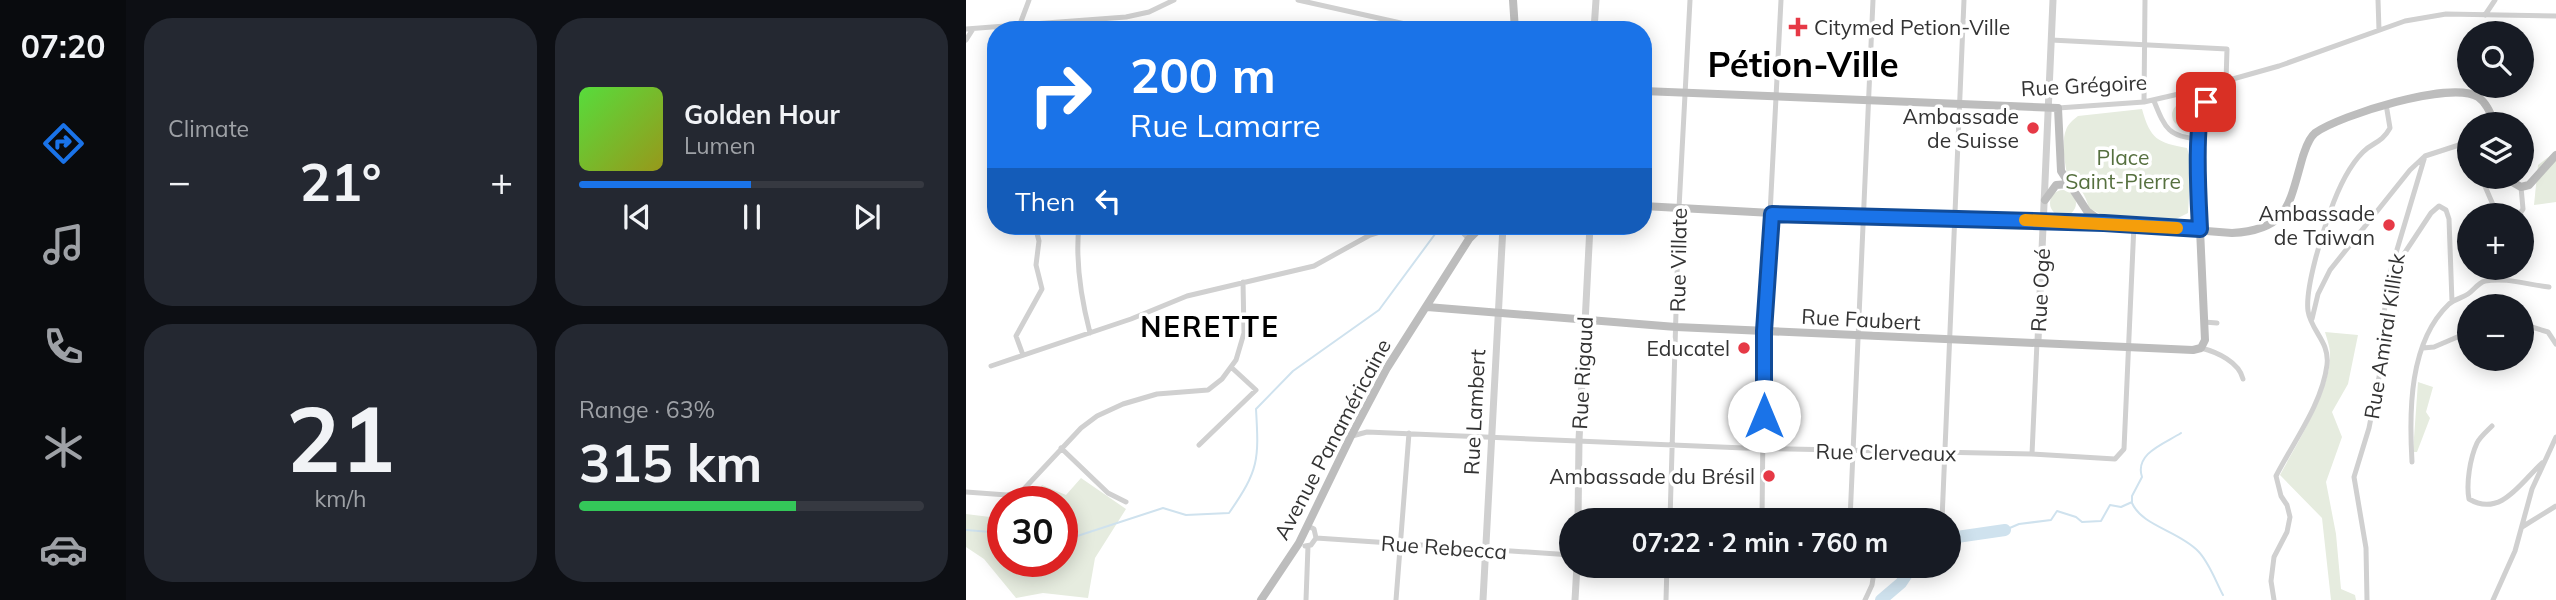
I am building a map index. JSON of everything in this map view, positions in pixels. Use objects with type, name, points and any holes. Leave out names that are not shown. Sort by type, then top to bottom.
[{"type":"main road","points":[[1514,0],[1515,21]]},
{"type":"main road","name":"Rue Grégoire","points":[[1652,91],[2058,108]]},
{"type":"main road","points":[[1652,206],[1772,214],[2134,224],[2232,233],[2252,232],[2274,223],[2290,202],[2306,146],[2313,135],[2352,114],[2420,97],[2464,94],[2478,97],[2490,112]]},
{"type":"main road","points":[[2058,108],[2060,166],[2090,214],[2104,223]]},
{"type":"main road","points":[[2534,179],[2556,155]]},
{"type":"main road","points":[[2045,200],[2056,186],[2069,184]]},
{"type":"main road","points":[[2063,222],[2075,217],[2083,204]]},
{"type":"main road","points":[[2200,229],[2203,344]]},
{"type":"main road","name":"Avenue Panaméricaine","points":[[1261,600],[1299,543],[1387,368],[1473,235]]},
{"type":"main road","name":"Rue Faubert","points":[[1427,307],[1676,327],[1859,336],[2038,341],[2193,350],[2203,344]]},
{"type":"street","points":[[1021,21],[1029,0]]},
{"type":"street","points":[[1065,21],[1126,17],[1149,12],[1174,0]]},
{"type":"street","points":[[1298,0],[1399,21]]},
{"type":"street","points":[[1595,21],[1596,0]]},
{"type":"street","name":"Rue Villate","points":[[1670,508],[1679,208],[1690,0]]},
{"type":"street","points":[[1762,508],[1764,331],[1782,0]]},
{"type":"street","points":[[1851,508],[1873,0]]},
{"type":"street","points":[[1943,508],[1964,0]]},
{"type":"street","name":"Rue Ogé","points":[[2032,454],[2053,0]]},
{"type":"street","points":[[2144,103],[2145,0]]},
{"type":"street","points":[[2378,0],[2379,30]]},
{"type":"street","points":[[2485,15],[2495,0]]},
{"type":"street","name":"Rue Grégoire","points":[[2058,108],[2144,103],[2192,91],[2279,66],[2405,21],[2446,14],[2556,16]]},
{"type":"street","points":[[966,40],[970,29]]},
{"type":"street","points":[[2051,40],[2227,49],[2226,81]]},
{"type":"street","points":[[2200,229],[2199,139],[2202,107],[2207,96],[2204,87]]},
{"type":"street","points":[[2192,91],[2202,107]]},
{"type":"street","points":[[2154,100],[2166,128],[2180,138],[2199,139]]},
{"type":"street","points":[[2274,600],[2271,581],[2274,558],[2287,532],[2290,517],[2276,475],[2315,403],[2327,365],[2327,349],[2311,322],[2308,310],[2309,294],[2330,211],[2354,163],[2365,150],[2383,140],[2390,128],[2386,104]]},
{"type":"street","points":[[2311,322],[2318,294],[2330,270],[2393,190],[2425,156],[2457,146]]},
{"type":"street","name":"Rue Amiral Killick","points":[[2367,600],[2366,548],[2354,477],[2369,428],[2382,362],[2390,273],[2425,156]]},
{"type":"street","points":[[2390,273],[2431,213],[2439,206],[2446,210],[2449,219],[2452,302]]},
{"type":"street","points":[[2130,346],[2134,224]]},
{"type":"street","points":[[1023,355],[1016,335],[1042,289],[1036,265],[1038,235]]},
{"type":"street","points":[[1078,235],[1082,299],[1090,333]]},
{"type":"street","points":[[991,366],[1090,333],[1187,296],[1314,267],[1370,235]]},
{"type":"street","points":[[1465,235],[1469,239]]},
{"type":"street","name":"Rue Lambert","points":[[1483,600],[1496,314],[1502,235]]},
{"type":"street","name":"Rue Rigaud","points":[[1578,508],[1590,235]]},
{"type":"street","points":[[2412,462],[2410,430],[2415,377],[2429,330],[2452,302],[2468,294],[2482,281],[2549,287]]},
{"type":"street","points":[[966,492],[1007,495],[1021,491],[1061,448],[1097,416],[1123,404],[1157,394],[1208,390],[1222,379],[1236,360],[1244,333],[1243,282]]},
{"type":"street","points":[[2204,322],[2217,323]]},
{"type":"street","points":[[2534,328],[2548,332],[2556,344]]},
{"type":"street","points":[[2423,348],[2434,347],[2457,337]]},
{"type":"street","points":[[2203,344],[2232,363],[2241,372],[2243,379]]},
{"type":"street","name":"Rue Clerveaux","points":[[1350,438],[1367,432],[1409,433],[1673,445],[2032,454],[2115,459],[2124,449],[2130,346]]},
{"type":"street","points":[[1199,445],[1256,390],[1231,367]]},
{"type":"street","points":[[2492,426],[2477,443],[2471,467],[2469,499],[2495,505],[2505,500],[2545,461]]},
{"type":"street","points":[[1396,600],[1409,433]]},
{"type":"street","points":[[2493,600],[2515,551],[2532,489],[2556,438]]},
{"type":"street","points":[[1061,448],[1108,493],[1126,502]]},
{"type":"street","points":[[2522,527],[2556,506]]},
{"type":"street","points":[[1299,543],[1308,546],[1314,543],[1314,529],[1308,526]]},
{"type":"street","name":"Rue Rebecca","points":[[1316,538],[1559,554]]},
{"type":"street","points":[[1306,600],[1308,546]]},
{"type":"street","points":[[1576,600],[1577,578]]},
{"type":"street","points":[[1666,600],[1667,578]]},
{"type":"street","points":[[1865,600],[1873,578]]},
{"type":"green space","points":[[2184,103],[2192,107],[2196,115],[2192,123],[2184,127],[2176,123],[2172,115],[2176,107]]},
{"type":"green space","name":"Place Saint-Pierre","points":[[2142,109],[2148,127],[2157,138],[2187,148],[2191,162],[2188,213],[2176,219],[2104,216],[2089,208],[2082,191],[2068,178],[2064,141],[2067,128],[2078,116]]},
{"type":"green space","points":[[2556,151],[2556,202],[2534,205],[2538,165]]},
{"type":"green space","points":[[2063,190],[2072,194],[2076,203],[2072,212],[2063,216],[2054,212],[2050,203],[2054,194]]},
{"type":"green space","points":[[2325,332],[2358,335],[2348,384],[2332,412],[2342,437],[2326,482],[2336,534],[2341,589],[2355,595],[2356,600],[2331,600],[2322,518],[2280,475],[2312,416],[2325,383],[2330,354]]},
{"type":"green space","points":[[2418,382],[2433,387],[2426,412],[2430,418],[2417,452],[2413,452]]},
{"type":"green space","points":[[1081,478],[1126,509],[1095,558],[1088,598],[1043,593],[1016,598],[999,577],[1078,577],[1078,486],[1074,486]]},
{"type":"green space","points":[[966,514],[987,517],[987,563],[966,547]]},
{"type":"waterway","points":[[1078,536],[1163,508],[1186,515],[1229,513],[1252,475],[1255,464],[1256,409],[1293,371],[1379,310],[1434,235]]},
{"type":"waterway","points":[[2005,530],[2019,524],[2051,520],[2057,511],[2076,517],[2082,522],[2101,521],[2110,505],[2121,507],[2132,502],[2147,455],[2181,433]]},
{"type":"waterway","points":[[2132,503],[2137,511],[2152,523],[2181,538],[2198,551],[2209,566],[2223,595]]},
{"type":"waterway","points":[[966,530],[987,532]]},
{"type":"waterway","points":[[1961,536],[2005,530]]},
{"type":"waterway","points":[[1881,600],[1904,578]]},
{"type":"slow traffic","points":[[2025,220],[2177,228]]},
{"type":"place","name":"Citymed Petion-Ville","points":[[1798,27]]},
{"type":"place","name":"Ambassade de Suisse","points":[[2033,128]]},
{"type":"place","name":"Ambassade de Taiwan","points":[[2389,225]]},
{"type":"place","name":"Educatel","points":[[1744,348]]},
{"type":"place","name":"Ambassade du Brésil","points":[[1769,476]]},
{"type":"district","name":"Pétion-Ville","points":[[1803,64]]},
{"type":"district","name":"NERETTE","points":[[1210,326]]},
{"type":"route","points":[[1764,416],[1764,331],[1772,214],[1997,219],[2200,229],[2199,139],[2202,107],[2206,102]]}]
